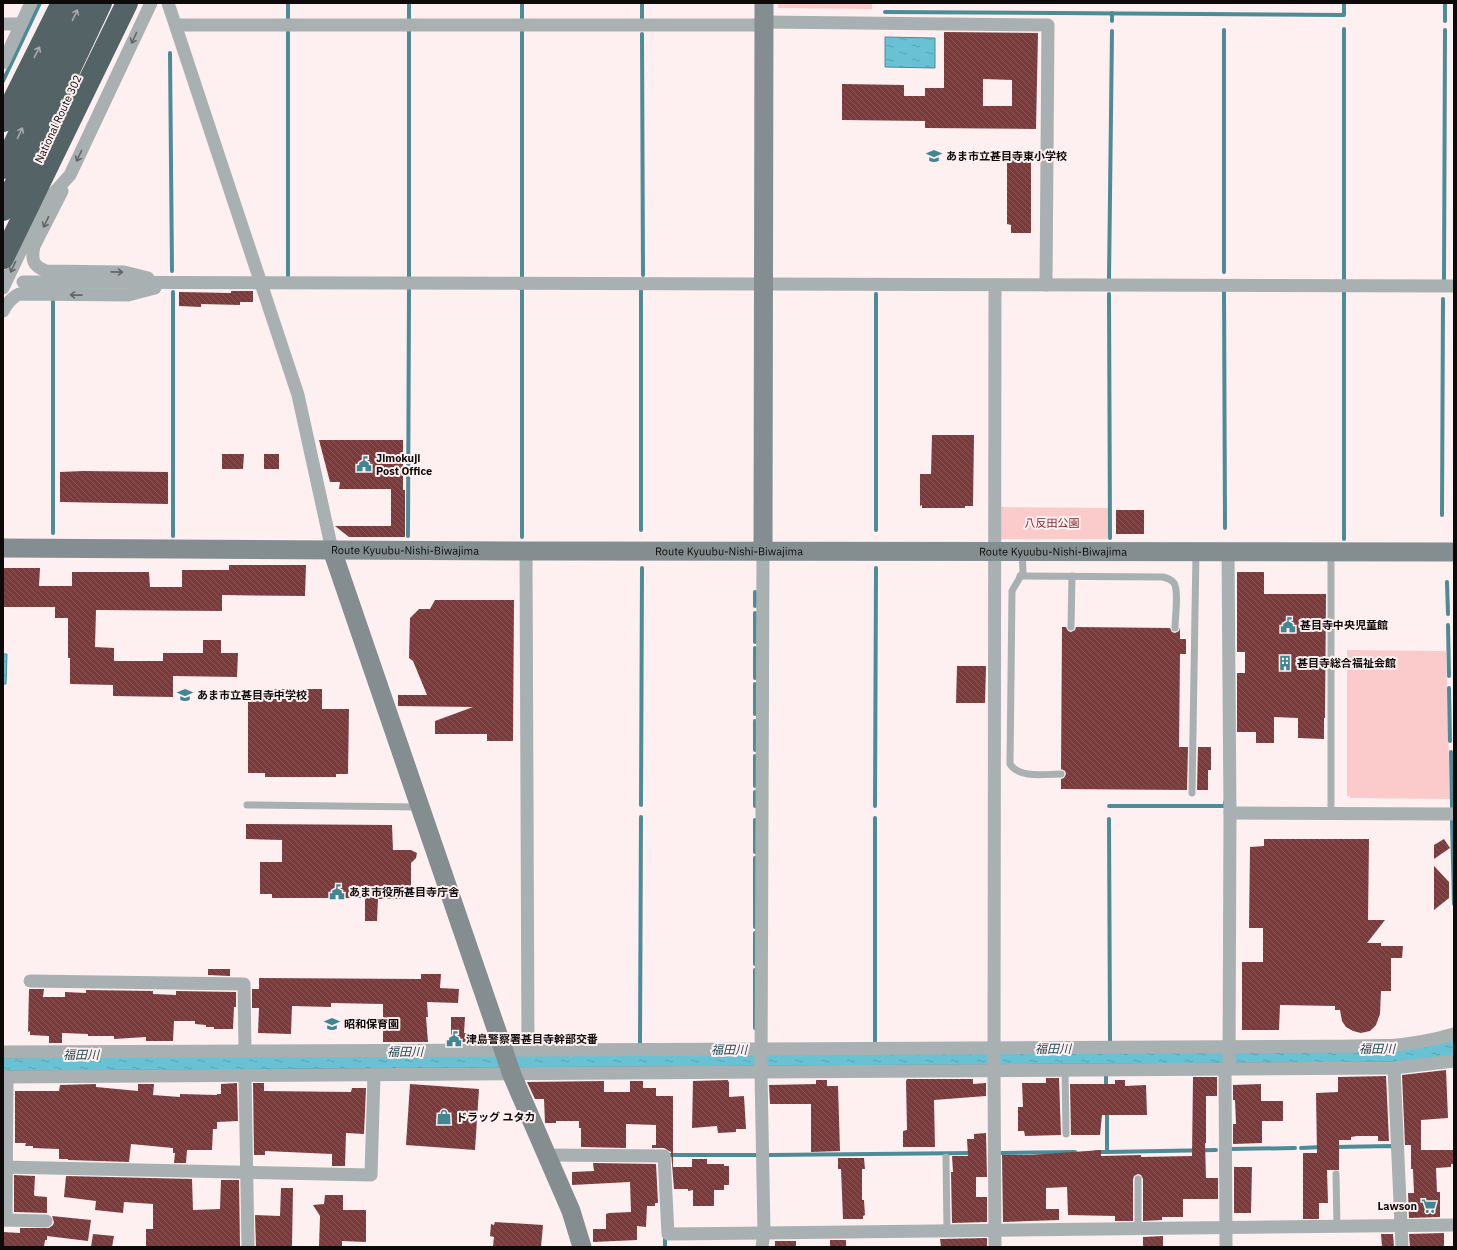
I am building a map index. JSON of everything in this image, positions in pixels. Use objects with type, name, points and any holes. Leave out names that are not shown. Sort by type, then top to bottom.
[{"type":"highway","points":[[3,121],[62,3]]},
{"type":"highway","points":[[3,168],[81,3]]},
{"type":"highway","points":[[3,210],[101,3]]},
{"type":"highway","name":"National Route 302","points":[[3,235],[114,3]]},
{"type":"highway","points":[[3,258],[127,3]]},
{"type":"main road","points":[[763,551],[764,16]]},
{"type":"main road","name":"Route Kyuubu-Nishi-Biwajima","points":[[3,548],[526,551],[1454,552]]},
{"type":"main road","points":[[332,550],[512,1075],[571,1211],[582,1247]]},
{"type":"street","points":[[3,62],[31,3]]},
{"type":"street","points":[[151,3],[70,175],[34,246],[32,255],[38,268],[46,271],[124,272],[170,283]]},
{"type":"street","points":[[168,3],[298,395],[332,550]]},
{"type":"street","points":[[176,25],[764,16],[1048,25],[1046,285]]},
{"type":"street","points":[[3,24],[21,24]]},
{"type":"street","points":[[3,288],[42,206],[70,175]]},
{"type":"street","points":[[23,282],[1454,286]]},
{"type":"street","points":[[3,311],[9,301],[19,294],[128,295],[170,283]]},
{"type":"street","points":[[995,285],[995,1247]]},
{"type":"street","points":[[526,551],[528,1050]]},
{"type":"street","points":[[762,1247],[764,1232],[761,1073],[763,551]]},
{"type":"street","points":[[1226,1247],[1230,813],[1228,552]]},
{"type":"street","points":[[1230,813],[1454,814]]},
{"type":"street","points":[[30,981],[244,984],[245,1051]]},
{"type":"street","points":[[3,1052],[245,1051],[505,1053],[528,1050],[761,1051],[1229,1048],[1386,1046],[1411,1044],[1454,1034]]},
{"type":"street","points":[[46,1221],[5,1220],[5,1077],[512,1075],[1227,1068],[1394,1068],[1454,1061]]},
{"type":"street","points":[[1394,1068],[1402,1247]]},
{"type":"street","points":[[5,1167],[247,1171],[371,1175],[374,1075]]},
{"type":"street","points":[[245,1076],[248,1247]]},
{"type":"street","points":[[546,1155],[664,1156],[668,1234],[1454,1225]]},
{"type":"lane","points":[[1022,551],[1023,572],[1012,591],[1010,764],[1020,773],[1061,774]]},
{"type":"lane","points":[[1192,793],[1196,551]]},
{"type":"lane","points":[[1331,552],[1331,814]]},
{"type":"lane","points":[[1020,576],[1163,577],[1169,579],[1174,583],[1176,590],[1175,628]]},
{"type":"lane","points":[[1071,627],[1072,576]]},
{"type":"lane","points":[[247,806],[419,807]]},
{"type":"lane","points":[[1065,1070],[1066,1134]]},
{"type":"lane","points":[[946,1157],[947,1230]]},
{"type":"lane","points":[[1336,1174],[1337,1226]]},
{"type":"lane","points":[[1138,1179],[1138,1228]]},
{"type":"green space","points":[[778,3],[872,3],[872,9],[778,8]]},
{"type":"green space","name":"八反田公園","points":[[997,507],[1108,508],[1108,539],[997,539]]},
{"type":"green space","points":[[1347,650],[1446,651],[1450,799],[1350,798],[1350,796],[1347,796]]},
{"type":"water","points":[[885,37],[935,38],[935,68],[885,67]]},
{"type":"water","points":[[3,654],[7,654],[6,684],[3,684]]},
{"type":"water","name":"福田川","points":[[1454,1039],[1454,1057],[1413,1062],[3,1071],[3,1058]]},
{"type":"building","points":[[944,32],[1038,33],[1036,129],[925,128],[925,121],[842,120],[842,84],[904,85],[904,96],[925,96],[925,88],[944,88]],"holes":[[[983,79],[1012,80],[1012,106],[983,106]]]},
{"type":"building","points":[[1011,160],[1031,160],[1031,233],[1011,233],[1011,225],[1007,224],[1007,163],[1011,163]]},
{"type":"building","points":[[231,291],[253,291],[253,302],[240,302],[240,305],[201,304],[201,307],[179,306],[179,292],[231,293]]},
{"type":"building","points":[[932,435],[974,435],[973,506],[965,506],[965,508],[922,508],[922,505],[920,506],[920,474],[931,474]]},
{"type":"building","points":[[319,440],[403,440],[405,537],[349,537],[335,526],[391,526],[391,489],[339,489],[340,482],[330,482]]},
{"type":"building","points":[[222,454],[244,454],[243,469],[222,469]]},
{"type":"building","points":[[264,454],[279,454],[279,469],[264,469]]},
{"type":"building","points":[[60,472],[168,472],[168,504],[60,502]]},
{"type":"building","points":[[1116,510],[1144,510],[1144,534],[1116,534]]},
{"type":"building","points":[[229,565],[306,565],[305,596],[222,595],[222,611],[96,610],[95,647],[114,648],[114,661],[163,661],[163,653],[203,653],[203,640],[221,640],[221,653],[238,653],[237,677],[173,676],[173,697],[113,696],[113,685],[70,684],[70,658],[68,658],[68,618],[55,618],[55,607],[3,607],[3,568],[40,568],[39,586],[72,586],[72,572],[149,572],[150,587],[182,587],[182,570],[229,570]]},
{"type":"building","name":"甚目寺総合福祉会館","points":[[1237,572],[1264,572],[1264,594],[1326,594],[1324,739],[1298,738],[1298,718],[1274,717],[1274,743],[1256,743],[1256,732],[1237,732],[1237,673],[1245,673],[1245,652],[1237,652]]},
{"type":"building","points":[[435,600],[514,600],[513,741],[487,741],[487,734],[435,734],[435,721],[473,707],[398,706],[398,695],[427,695],[413,661],[409,658],[410,618],[419,609],[430,609]]},
{"type":"building","points":[[1062,627],[1066,627],[1068,631],[1071,632],[1075,630],[1076,627],[1170,628],[1172,632],[1175,633],[1179,631],[1180,628],[1180,639],[1186,639],[1186,654],[1180,654],[1179,747],[1188,747],[1187,790],[1061,789],[1061,779],[1064,778],[1066,774],[1065,771],[1061,769]]},
{"type":"building","points":[[957,666],[986,666],[985,703],[956,703]]},
{"type":"building","points":[[262,689],[322,689],[322,709],[349,709],[348,774],[336,774],[336,777],[265,777],[265,773],[248,773],[248,699],[262,699]]},
{"type":"building","points":[[1198,747],[1211,747],[1211,770],[1208,770],[1208,790],[1197,790]]},
{"type":"building","points":[[246,824],[392,825],[393,850],[411,850],[417,853],[416,858],[411,863],[411,899],[378,899],[377,921],[365,921],[365,898],[272,898],[272,894],[260,894],[260,862],[282,862],[282,840],[246,839]]},
{"type":"building","points":[[1264,839],[1369,839],[1368,920],[1385,920],[1367,943],[1381,943],[1381,946],[1403,946],[1402,958],[1391,958],[1391,991],[1381,991],[1380,1014],[1376,1025],[1370,1031],[1361,1033],[1346,1027],[1342,1021],[1340,1010],[1335,1010],[1335,1006],[1280,1005],[1279,1030],[1242,1030],[1242,962],[1263,962],[1263,928],[1249,928],[1250,847],[1264,846]]},
{"type":"building","points":[[1444,839],[1450,848],[1434,859],[1434,845]]},
{"type":"building","points":[[1434,866],[1449,882],[1449,898],[1434,910]]},
{"type":"building","points":[[208,969],[230,969],[230,976],[208,975]]},
{"type":"building","points":[[421,974],[441,974],[440,988],[459,989],[458,1003],[427,1002],[428,1017],[426,1017],[428,1042],[383,1042],[383,1004],[331,1003],[331,1007],[292,1006],[291,1034],[258,1033],[259,1008],[252,1008],[252,989],[259,989],[259,978],[421,979]]},
{"type":"building","points":[[29,989],[44,989],[43,997],[65,997],[65,992],[86,993],[86,990],[153,991],[153,994],[176,995],[176,991],[236,992],[236,1007],[234,1007],[233,1029],[214,1029],[214,1027],[206,1027],[206,1025],[195,1024],[195,1021],[174,1021],[173,1041],[146,1041],[146,1037],[114,1039],[114,1036],[88,1036],[88,1034],[62,1033],[62,1043],[49,1043],[49,1036],[30,1035],[30,1031],[28,1032]]},
{"type":"building","points":[[451,1017],[465,1017],[464,1033],[470,1033],[470,1042],[451,1042]]},
{"type":"building","points":[[1446,1070],[1448,1118],[1421,1120],[1421,1150],[1454,1150],[1454,1164],[1451,1164],[1451,1167],[1436,1168],[1437,1192],[1440,1192],[1440,1217],[1409,1218],[1408,1193],[1414,1193],[1413,1169],[1411,1169],[1411,1145],[1405,1145],[1402,1075]]},
{"type":"building","points":[[1386,1076],[1389,1141],[1378,1141],[1378,1136],[1357,1136],[1351,1137],[1351,1140],[1339,1140],[1339,1170],[1327,1170],[1328,1203],[1319,1203],[1319,1219],[1303,1219],[1303,1153],[1317,1153],[1316,1093],[1338,1092],[1338,1077]]},
{"type":"building","points":[[1193,1077],[1217,1077],[1217,1096],[1206,1096],[1205,1143],[1206,1178],[1218,1178],[1218,1199],[1183,1199],[1183,1217],[1162,1217],[1162,1220],[1143,1221],[1143,1179],[1141,1175],[1138,1174],[1134,1176],[1133,1179],[1133,1221],[1115,1221],[1115,1216],[1068,1215],[1067,1187],[1046,1188],[1046,1209],[1059,1209],[1059,1220],[1003,1222],[1002,1155],[1030,1155],[1101,1150],[1101,1156],[1192,1156]]},
{"type":"building","points":[[1046,1078],[1059,1078],[1061,1135],[1025,1136],[1024,1131],[1018,1131],[1018,1107],[1023,1107],[1022,1083],[1046,1083]]},
{"type":"building","points":[[907,1079],[973,1079],[973,1084],[986,1083],[986,1096],[934,1100],[935,1147],[903,1147],[903,1131],[907,1130]]},
{"type":"building","points":[[728,1080],[729,1097],[744,1096],[746,1129],[736,1129],[736,1132],[718,1133],[717,1126],[692,1128],[693,1081]]},
{"type":"building","points":[[816,1080],[827,1080],[827,1086],[838,1086],[840,1151],[811,1152],[811,1104],[770,1104],[769,1085],[816,1084]]},
{"type":"building","points":[[1115,1080],[1125,1080],[1125,1086],[1146,1085],[1147,1115],[1102,1115],[1100,1135],[1071,1135],[1070,1084],[1115,1084]]},
{"type":"building","points":[[604,1081],[604,1092],[630,1092],[630,1081],[643,1081],[643,1088],[656,1088],[656,1096],[673,1096],[673,1167],[692,1167],[692,1159],[707,1159],[707,1164],[724,1164],[724,1166],[729,1166],[729,1185],[724,1185],[724,1190],[714,1190],[714,1206],[693,1206],[693,1190],[688,1191],[688,1189],[674,1189],[671,1152],[664,1148],[652,1148],[652,1145],[656,1145],[656,1125],[626,1124],[626,1148],[581,1147],[581,1128],[579,1128],[579,1121],[556,1121],[556,1123],[545,1123],[544,1099],[535,1099],[527,1082]]},
{"type":"building","points":[[237,1083],[238,1121],[217,1122],[217,1129],[213,1129],[212,1150],[187,1150],[186,1163],[174,1163],[175,1153],[173,1153],[173,1148],[131,1144],[129,1162],[59,1159],[59,1149],[33,1148],[33,1146],[25,1146],[26,1143],[15,1143],[15,1091],[59,1091],[60,1085],[96,1084],[96,1087],[138,1091],[138,1084],[154,1084],[153,1095],[180,1097],[180,1094],[217,1095],[221,1094],[221,1084]]},
{"type":"building","points":[[253,1083],[264,1083],[264,1091],[351,1092],[352,1088],[366,1088],[364,1134],[346,1133],[345,1166],[332,1166],[332,1154],[265,1151],[265,1155],[254,1155]]},
{"type":"building","points":[[410,1084],[479,1089],[475,1150],[406,1145]]},
{"type":"building","points":[[1261,1084],[1261,1101],[1283,1101],[1283,1121],[1262,1121],[1262,1143],[1233,1144],[1233,1124],[1236,1124],[1233,1085]]},
{"type":"building","points":[[986,1133],[987,1177],[976,1177],[976,1197],[987,1197],[987,1222],[952,1223],[952,1156],[968,1156],[967,1139],[974,1139],[974,1134]]},
{"type":"building","points":[[838,1158],[864,1158],[865,1169],[862,1169],[862,1200],[864,1200],[865,1215],[863,1216],[863,1219],[843,1219],[841,1169],[838,1169]]},
{"type":"building","points":[[593,1163],[656,1164],[658,1203],[655,1203],[655,1206],[647,1206],[646,1227],[637,1226],[637,1240],[593,1242],[593,1229],[606,1229],[606,1214],[631,1212],[630,1182],[572,1185],[572,1172],[594,1171]]},
{"type":"building","points":[[1234,1167],[1252,1167],[1251,1213],[1234,1213]]},
{"type":"building","points":[[14,1175],[35,1176],[34,1195],[47,1197],[47,1213],[14,1212]]},
{"type":"building","points":[[66,1176],[192,1179],[193,1210],[220,1209],[221,1180],[239,1180],[240,1247],[146,1247],[146,1229],[153,1229],[153,1204],[124,1202],[123,1213],[95,1210],[96,1201],[64,1197]]},
{"type":"building","points":[[281,1188],[293,1188],[292,1247],[256,1247],[255,1215],[280,1216]]},
{"type":"building","points":[[325,1195],[343,1195],[343,1210],[366,1210],[366,1242],[342,1241],[342,1247],[319,1247],[320,1216],[313,1205],[324,1204]]},
{"type":"building","points":[[52,1216],[91,1220],[88,1241],[47,1236],[44,1247],[3,1247],[3,1232],[20,1233],[20,1228],[49,1228],[54,1222]]},
{"type":"building","points":[[495,1222],[543,1225],[541,1247],[493,1246],[494,1237],[490,1236],[491,1224],[494,1225]]},
{"type":"building","points":[[1444,1233],[1444,1247],[1410,1247],[1409,1234]]},
{"type":"building","points":[[93,1234],[114,1236],[112,1247],[91,1247]]},
{"type":"building","points":[[1381,1234],[1393,1234],[1394,1247],[1382,1247]]},
{"type":"building","points":[[1163,1236],[1163,1247],[1143,1247],[1143,1237]]},
{"type":"building","points":[[987,1238],[987,1247],[941,1247],[940,1239]]},
{"type":"building","points":[[830,1240],[846,1240],[846,1247],[830,1247]]},
{"type":"building","points":[[775,1241],[796,1241],[796,1247],[775,1247]]},
{"type":"waterway","points":[[3,81],[40,3]]},
{"type":"waterway","points":[[288,3],[288,21]]},
{"type":"waterway","points":[[409,3],[409,19]]},
{"type":"waterway","points":[[522,3],[522,21]]},
{"type":"waterway","points":[[642,3],[642,19]]},
{"type":"waterway","points":[[885,12],[1344,15],[1344,3]]},
{"type":"waterway","points":[[1445,3],[1445,21]]},
{"type":"waterway","points":[[1112,13],[1112,21]]},
{"type":"waterway","points":[[1344,29],[1344,282]]},
{"type":"waterway","points":[[1224,30],[1224,272]]},
{"type":"waterway","points":[[1444,281],[1445,30]]},
{"type":"waterway","points":[[288,31],[288,278]]},
{"type":"waterway","points":[[409,31],[409,277]]},
{"type":"waterway","points":[[522,31],[522,279]]},
{"type":"waterway","points":[[1109,279],[1112,31]]},
{"type":"waterway","points":[[642,34],[643,275]]},
{"type":"waterway","points":[[170,53],[172,271]]},
{"type":"waterway","points":[[408,536],[409,288]]},
{"type":"waterway","points":[[519,288],[522,288],[522,537]]},
{"type":"waterway","points":[[641,288],[641,530]]},
{"type":"waterway","points":[[1224,291],[1225,528]]},
{"type":"waterway","points":[[1344,291],[1344,539]]},
{"type":"waterway","points":[[173,292],[173,536]]},
{"type":"waterway","points":[[876,294],[876,530]]},
{"type":"waterway","points":[[1109,294],[1110,538]]},
{"type":"waterway","points":[[53,299],[53,533]]},
{"type":"waterway","points":[[1442,515],[1443,299]]},
{"type":"waterway","points":[[641,805],[642,568]]},
{"type":"waterway","points":[[875,806],[876,568]]},
{"type":"waterway","points":[[1447,582],[1448,614]]},
{"type":"waterway","points":[[755,592],[755,606]]},
{"type":"waterway","points":[[755,613],[755,642]]},
{"type":"waterway","points":[[1448,625],[1449,676]]},
{"type":"waterway","points":[[755,648],[755,678]]},
{"type":"waterway","points":[[755,684],[755,714]]},
{"type":"waterway","points":[[1449,688],[1450,741]]},
{"type":"waterway","points":[[755,721],[755,750]]},
{"type":"waterway","points":[[1451,752],[1452,807]]},
{"type":"waterway","points":[[755,756],[755,786]]},
{"type":"waterway","points":[[755,792],[755,806]]},
{"type":"waterway","points":[[1109,806],[1225,806],[1225,802]]},
{"type":"waterway","points":[[640,1043],[641,817]]},
{"type":"waterway","points":[[875,818],[875,1041]]},
{"type":"waterway","points":[[1109,819],[1110,1041]]},
{"type":"waterway","points":[[755,820],[755,852]]},
{"type":"waterway","points":[[1452,821],[1454,904]]},
{"type":"waterway","points":[[755,858],[755,927]]},
{"type":"waterway","points":[[755,933],[755,964]]},
{"type":"waterway","points":[[755,970],[755,1028]]},
{"type":"waterway","points":[[1106,1075],[1106,1089]]},
{"type":"waterway","points":[[1096,1152],[1107,1152],[1107,1110]]},
{"type":"waterway","points":[[1335,1147],[1393,1146],[1393,1149]]},
{"type":"waterway","points":[[1301,1148],[1322,1147]]},
{"type":"waterway","points":[[1230,1149],[1295,1148]]},
{"type":"waterway","points":[[1107,1152],[1216,1150]]},
{"type":"waterway","points":[[1000,1153],[1075,1152]]},
{"type":"waterway","points":[[769,1155],[973,1153]]},
{"type":"waterway","points":[[669,1155],[756,1155]]},
{"type":"waterway","points":[[665,1235],[665,1247]]},
{"type":"place","name":"あま市立甚目寺東小学校","points":[[934,156]]},
{"type":"place","name":"Jimokuji Post Office","points":[[364,464]]},
{"type":"place","name":"甚目寺中央児童館","points":[[1288,625]]},
{"type":"place","name":"甚目寺総合福祉会館","points":[[1285,663]]},
{"type":"place","name":"あま市立甚目寺中学校","points":[[185,695]]},
{"type":"place","name":"あま市役所甚目寺庁舎","points":[[337,892]]},
{"type":"place","name":"昭和保育園","points":[[332,1024]]},
{"type":"place","name":"津島警察署甚目寺幹部交番","points":[[454,1039]]},
{"type":"place","name":"ドラッグ ユタカ","points":[[444,1117]]},
{"type":"place","name":"Lawson","points":[[1429,1206]]}]
